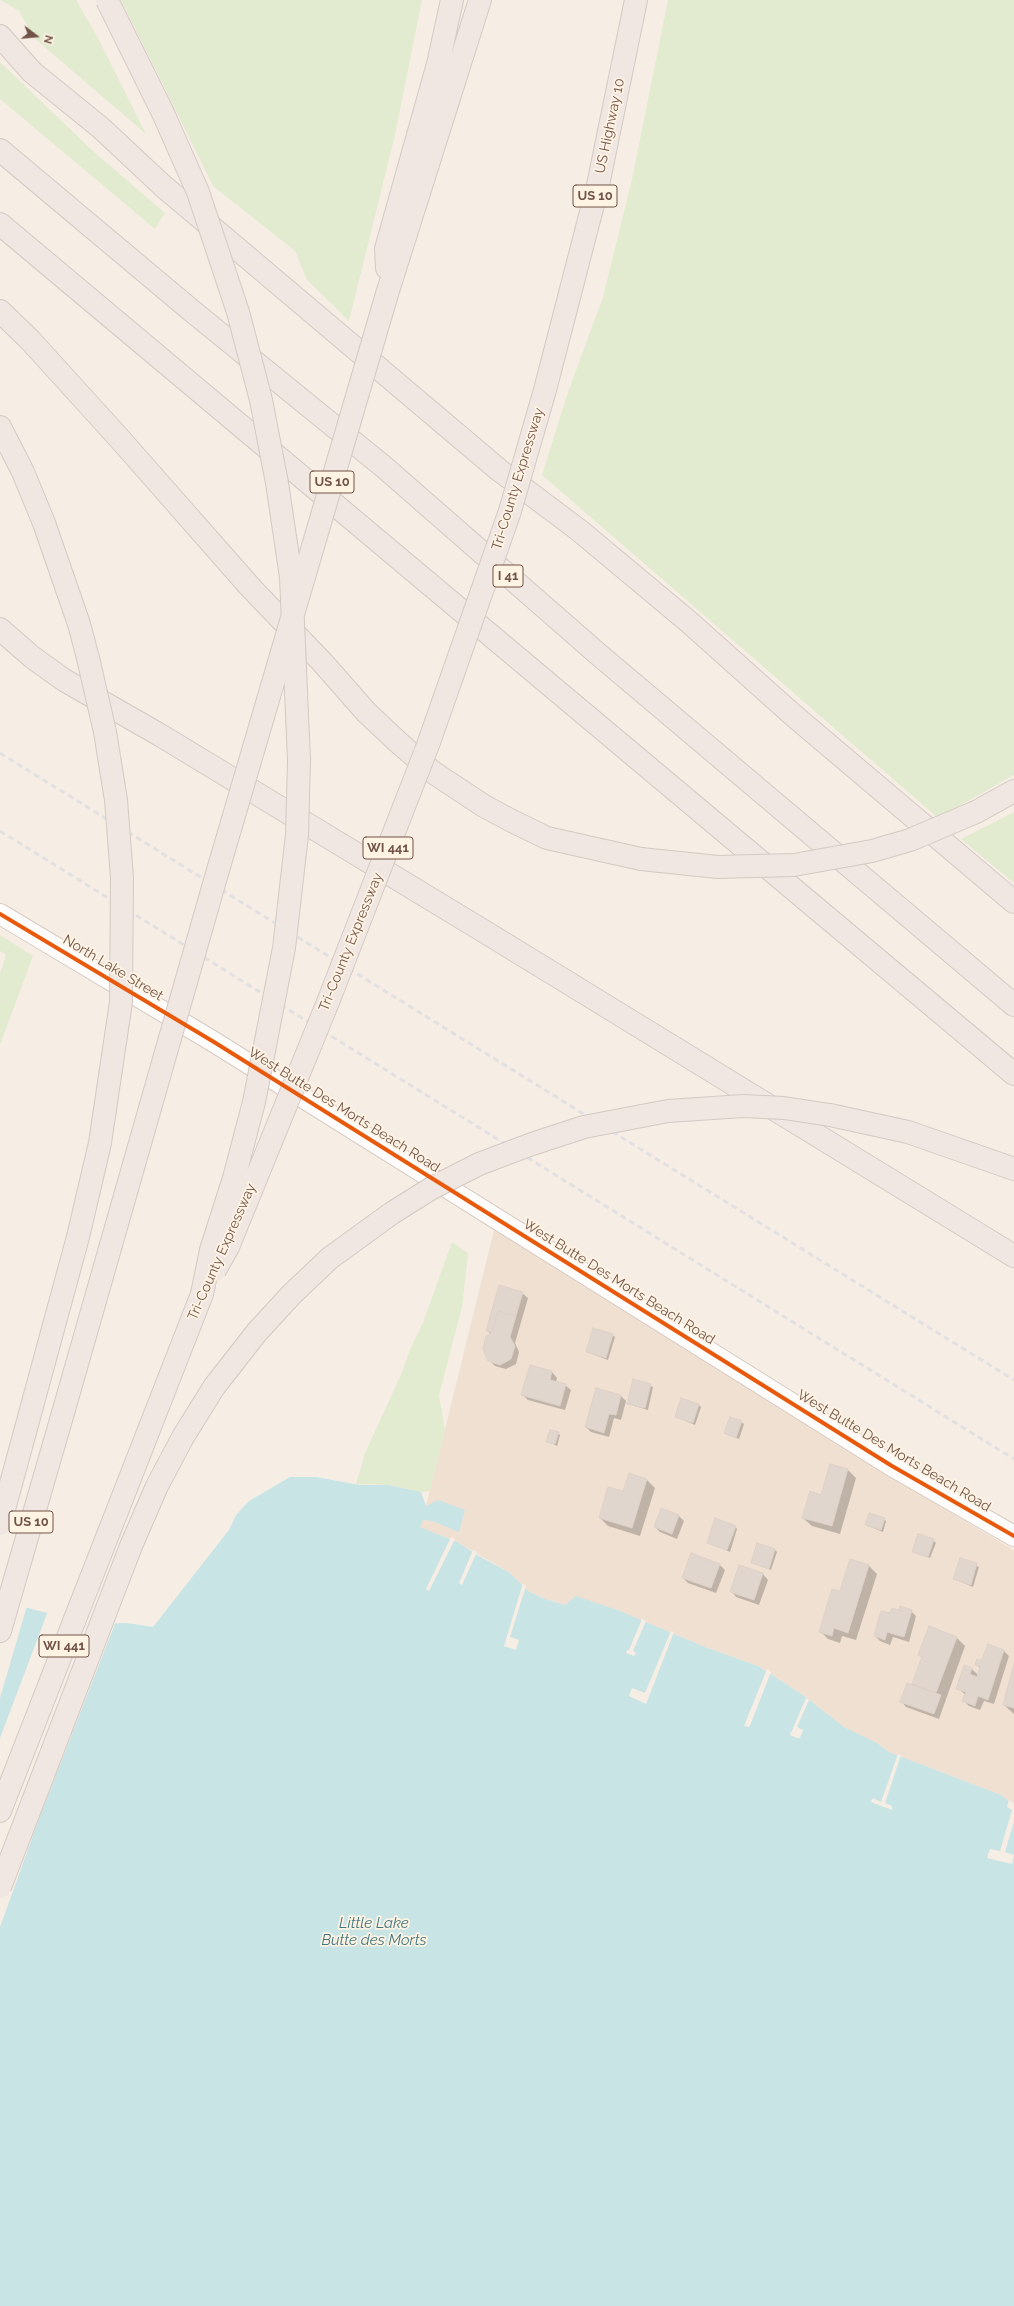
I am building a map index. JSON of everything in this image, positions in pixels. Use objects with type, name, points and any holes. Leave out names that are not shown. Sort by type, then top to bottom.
[{"type":"highway","points":[[107,0],[163,113],[198,192],[238,312],[261,400],[277,483],[292,577],[299,760],[297,835],[284,948],[254,1102],[234,1178],[211,1250],[202,1294]]},
{"type":"highway","points":[[387,294],[386,249],[438,64],[452,0]]},
{"type":"highway","name":"US 10","points":[[0,1630],[221,861],[387,294],[480,0]]},
{"type":"highway","name":"US Highway 10","points":[[545,390],[598,185],[636,0]]},
{"type":"highway","points":[[0,36],[32,72],[101,128],[163,186],[500,470],[580,531],[671,607],[793,716],[1014,902]]},
{"type":"highway","name":"I 41","points":[[0,150],[186,306],[384,467],[604,659],[1014,1005]]},
{"type":"highway","points":[[0,224],[1014,1074]]},
{"type":"highway","points":[[0,311],[30,340],[114,432],[251,588],[323,663],[366,712],[434,773],[484,806],[540,834],[584,847],[640,859],[718,868],[753,868],[822,861],[910,840],[976,812],[1014,791]]},
{"type":"highway","name":"Tri-County Expressway","points":[[0,1811],[202,1294],[228,1247],[328,1002],[428,745],[510,511],[545,390]]},
{"type":"highway","points":[[0,427],[23,472],[44,524],[79,624],[105,732],[116,800],[122,878],[121,1002],[100,1143],[78,1237],[0,1524]]},
{"type":"highway","points":[[0,629],[32,657],[64,680],[160,735],[502,942],[1014,1256]]},
{"type":"highway","points":[[0,1887],[131,1546],[157,1486],[183,1437],[214,1387],[257,1332],[292,1294],[330,1258],[362,1234],[425,1192],[479,1164],[532,1144],[584,1127],[668,1110],[757,1107],[784,1108],[830,1115],[908,1132],[1014,1169]]},
{"type":"street","name":"North Lake Street","points":[[0,914],[214,1042]]},
{"type":"street","name":"West Butte Des Morts Beach Road","points":[[214,1042],[892,1466],[1014,1536]]},
{"type":"shaded area","points":[[495,1226],[883,1472],[1014,1550],[1014,1805],[1001,1795],[889,1752],[877,1743],[844,1727],[803,1695],[758,1666],[705,1647],[619,1611],[577,1597],[565,1605],[545,1599],[528,1591],[510,1573],[457,1542],[420,1527],[423,1520],[432,1521],[459,1531],[465,1511],[438,1501],[426,1506]]},
{"type":"green space","points":[[0,0],[76,0],[97,36],[146,134],[34,38],[19,11]]},
{"type":"green space","points":[[121,0],[422,0],[395,135],[349,321],[307,280],[295,251],[213,186]]},
{"type":"green space","points":[[668,0],[1014,0],[1014,775],[938,818],[542,475],[567,395],[603,297],[632,179]]},
{"type":"green space","points":[[0,62],[94,152],[165,213],[155,229],[0,99]]},
{"type":"green space","points":[[1014,812],[1014,883],[961,839]]},
{"type":"green space","points":[[0,935],[33,956],[0,1045],[0,973],[6,955],[0,951]]},
{"type":"green space","points":[[452,1242],[468,1253],[462,1307],[439,1395],[445,1430],[430,1491],[421,1492],[389,1485],[356,1484],[365,1453],[422,1325]]},
{"type":"water","name":"Little Lake Butte des Morts","points":[[290,1477],[316,1477],[360,1485],[389,1485],[421,1492],[426,1506],[438,1500],[465,1510],[459,1532],[432,1521],[423,1520],[420,1527],[457,1542],[510,1573],[528,1591],[545,1599],[565,1605],[576,1596],[620,1611],[705,1647],[758,1666],[803,1695],[844,1727],[877,1743],[889,1752],[1001,1795],[1014,1805],[1014,2306],[0,2306],[0,1600],[39,1611],[97,1624],[127,1623],[153,1627],[229,1530],[236,1515],[249,1501]]},
{"type":"pier","points":[[451,1537],[455,1539],[429,1591],[426,1589]]},
{"type":"pier","points":[[473,1550],[477,1552],[462,1585],[459,1583]]},
{"type":"pier","points":[[523,1583],[526,1586],[510,1637],[519,1640],[516,1650],[504,1646]]},
{"type":"pier","points":[[0,1598],[27,1606],[0,1698]]},
{"type":"pier","points":[[48,1611],[97,1622],[116,1621],[40,1816],[0,1927],[0,1738]]},
{"type":"pier","points":[[642,1619],[646,1621],[633,1651],[636,1653],[634,1656],[626,1653],[627,1650],[629,1650]]},
{"type":"pier","points":[[671,1631],[674,1632],[646,1704],[629,1696],[632,1688],[645,1693]]},
{"type":"pier","points":[[767,1669],[771,1672],[751,1723],[749,1727],[744,1726]]},
{"type":"pier","points":[[806,1698],[809,1700],[797,1727],[803,1730],[800,1738],[797,1738],[790,1735]]},
{"type":"pier","points":[[898,1754],[901,1755],[885,1803],[892,1806],[892,1810],[871,1802],[873,1798],[881,1802]]},
{"type":"pier","points":[[1009,1800],[1014,1803],[1014,1821],[1005,1852],[1014,1855],[1012,1864],[987,1858],[990,1849],[1000,1851],[1012,1810],[1007,1807]]},
{"type":"building","points":[[499,1285],[523,1292],[516,1316],[498,1311],[492,1332],[486,1331]]},
{"type":"building","points":[[498,1311],[516,1316],[510,1337],[515,1346],[511,1359],[500,1365],[488,1361],[483,1349],[486,1336],[492,1332]]},
{"type":"building","points":[[593,1328],[613,1334],[606,1358],[586,1352]]},
{"type":"building","points":[[530,1365],[552,1371],[550,1380],[566,1384],[560,1406],[521,1395]]},
{"type":"building","points":[[633,1379],[651,1384],[645,1408],[627,1404]]},
{"type":"building","points":[[596,1388],[621,1395],[616,1415],[609,1414],[604,1433],[585,1427]]},
{"type":"building","points":[[681,1398],[699,1404],[693,1423],[675,1417]]},
{"type":"building","points":[[730,1417],[742,1421],[736,1438],[724,1433]]},
{"type":"building","points":[[550,1430],[559,1432],[555,1444],[546,1442]]},
{"type":"building","points":[[830,1464],[848,1469],[832,1526],[802,1518],[810,1491],[821,1495]]},
{"type":"building","points":[[629,1473],[647,1479],[632,1528],[599,1518],[608,1487],[623,1491]]},
{"type":"building","points":[[661,1508],[679,1515],[672,1534],[654,1527]]},
{"type":"building","points":[[869,1513],[885,1518],[881,1530],[865,1525]]},
{"type":"building","points":[[715,1518],[736,1526],[727,1550],[707,1543]]},
{"type":"building","points":[[918,1534],[934,1539],[928,1557],[912,1552]]},
{"type":"building","points":[[757,1543],[775,1549],[769,1569],[751,1563]]},
{"type":"building","points":[[691,1553],[720,1564],[711,1588],[682,1578]]},
{"type":"building","points":[[960,1558],[977,1563],[971,1585],[953,1579]]},
{"type":"building","points":[[850,1559],[869,1565],[848,1633],[834,1628],[832,1636],[819,1632],[832,1589],[840,1591]]},
{"type":"building","points":[[739,1565],[763,1573],[754,1600],[730,1592]]},
{"type":"building","points":[[900,1606],[912,1610],[904,1637],[887,1632],[885,1640],[874,1636],[881,1611],[890,1613],[892,1608],[899,1610]]},
{"type":"building","points":[[929,1626],[957,1637],[936,1693],[912,1684],[922,1657],[918,1655]]},
{"type":"building","points":[[988,1644],[1004,1650],[988,1700],[978,1696],[975,1706],[962,1701],[966,1692],[956,1689],[964,1665],[972,1668],[970,1674],[977,1677],[980,1666],[975,1665],[977,1659],[982,1660]]},
{"type":"building","points":[[1014,1664],[1014,1708],[1003,1705]]},
{"type":"building","points":[[907,1683],[941,1695],[934,1714],[900,1702]]},
{"type":"railway","points":[[0,753],[1014,1380]]},
{"type":"railway","points":[[0,831],[1014,1459]]},
{"type":"cycle path","points":[[0,914],[214,1042],[892,1466],[1014,1536]]}]
